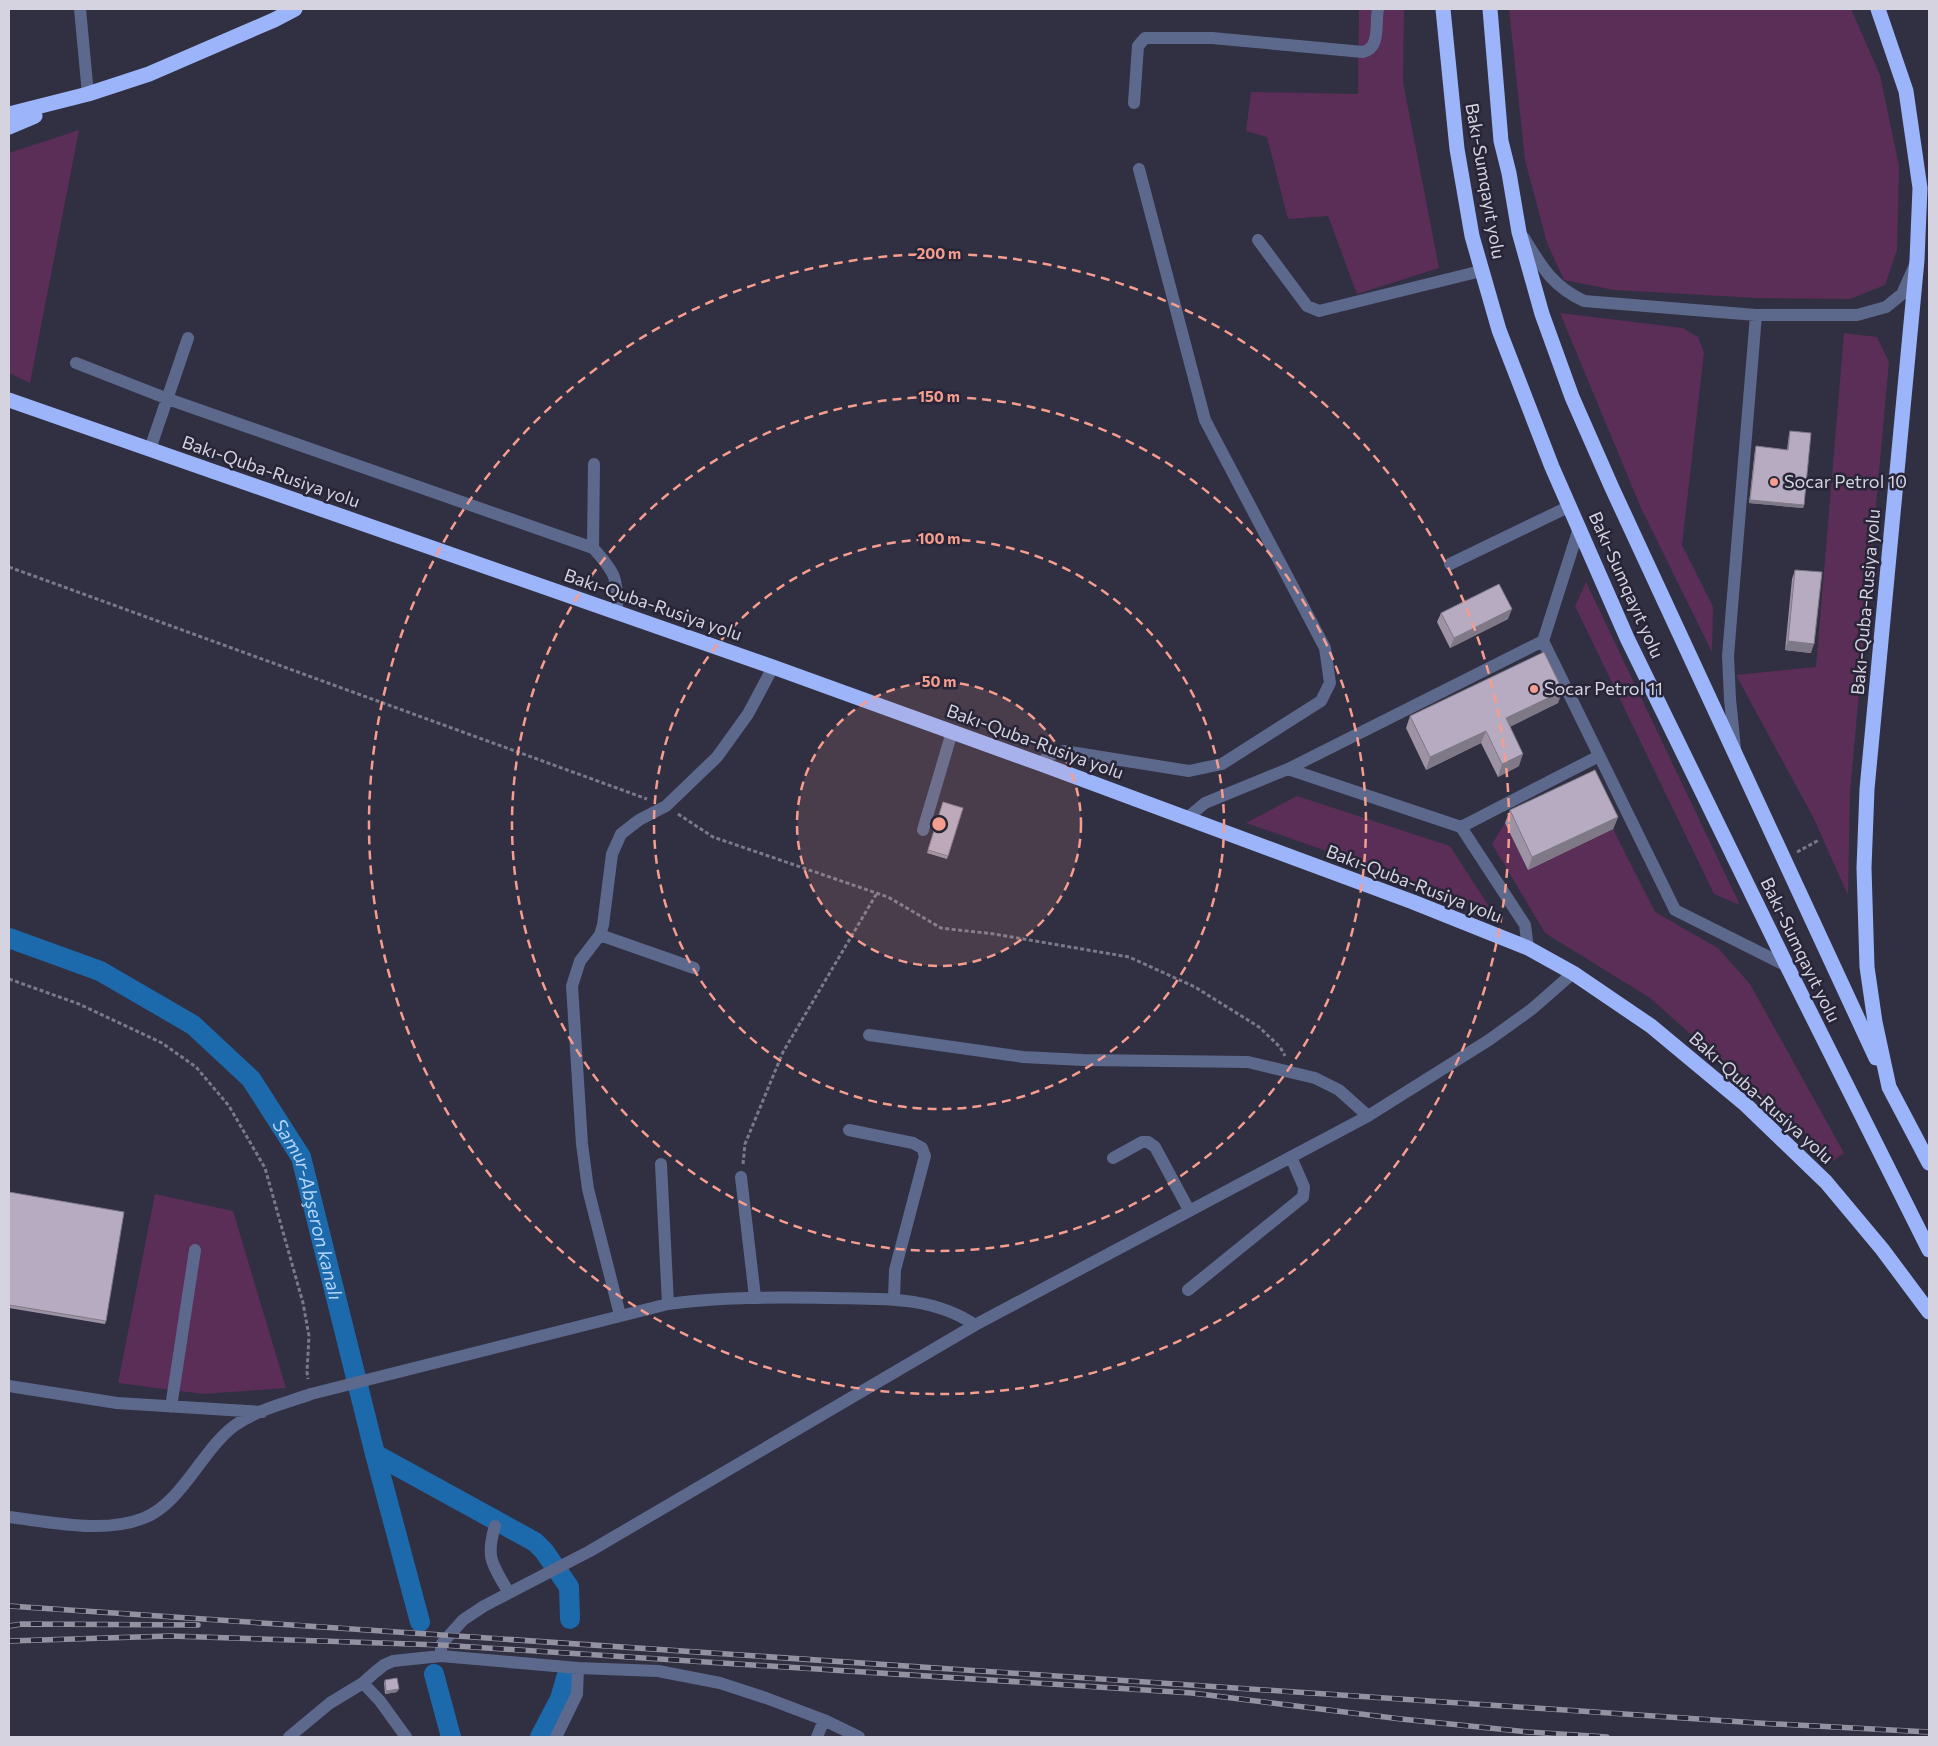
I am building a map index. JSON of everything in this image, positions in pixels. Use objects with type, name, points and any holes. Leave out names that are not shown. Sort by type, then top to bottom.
[{"type":"highway","points":[[9,126],[88,94],[149,74],[274,20],[295,9]]},
{"type":"highway","name":"Bakı-Sumqayıt yolu","points":[[1444,9],[1458,149],[1472,236],[1499,330],[1552,466],[1628,638],[1787,966],[1929,1250]]},
{"type":"highway","name":"Bakı-Sumqayıt yolu","points":[[1490,9],[1501,141],[1509,172],[1519,232],[1542,314],[1572,397],[1612,488],[1890,1087]]},
{"type":"highway","name":"Bakı-Quba-Rusiya yolu","points":[[1878,9],[1906,91],[1920,188],[1917,260],[1867,789],[1864,868],[1867,967],[1875,1022],[1890,1087],[1929,1163]]},
{"type":"highway","points":[[9,114],[88,94]]},
{"type":"highway","name":"Bakı-Quba-Rusiya yolu","points":[[9,400],[773,667],[1413,902],[1528,948],[1573,973],[1651,1026],[1752,1111],[1826,1182],[1882,1249],[1929,1312]]},
{"type":"street","points":[[80,9],[88,94]]},
{"type":"street","points":[[1134,103],[1138,46],[1145,38],[1212,38],[1363,52],[1369,51],[1375,44],[1378,9]]},
{"type":"street","points":[[1041,764],[1049,756],[1064,751],[1189,771],[1222,764],[1321,701],[1330,683],[1325,648],[1205,420],[1139,169]]},
{"type":"street","points":[[1519,232],[1541,267],[1555,282],[1567,293],[1584,301],[1756,315],[1857,315],[1886,307],[1902,294],[1917,260]]},
{"type":"street","points":[[1258,240],[1306,306],[1319,311],[1481,271]]},
{"type":"street","points":[[1736,753],[1730,699],[1728,656],[1756,315]]},
{"type":"street","points":[[150,449],[188,338]]},
{"type":"street","points":[[76,363],[168,399],[593,548],[610,567],[618,588],[617,612]]},
{"type":"street","points":[[593,548],[594,464]]},
{"type":"street","points":[[1450,564],[1570,506]]},
{"type":"street","points":[[1579,528],[1543,641],[1675,910],[1787,966]]},
{"type":"street","points":[[1187,818],[1205,803],[1288,769],[1543,641]]},
{"type":"street","points":[[620,1315],[588,1189],[582,1144],[572,986],[580,961],[600,935],[603,925],[612,854],[621,834],[639,820],[666,806],[718,757],[741,725],[773,667]]},
{"type":"street","points":[[923,830],[952,732]]},
{"type":"street","points":[[1462,827],[1599,756]]},
{"type":"street","points":[[1288,769],[1462,827],[1525,924],[1528,948]]},
{"type":"street","points":[[600,935],[694,968]]},
{"type":"street","points":[[441,1656],[441,1646],[464,1620],[484,1606],[590,1551],[975,1325],[1368,1116],[1489,1040],[1532,1009],[1573,973]]},
{"type":"street","points":[[869,1035],[1023,1056],[1083,1060],[1248,1062],[1315,1078],[1338,1090],[1368,1116]]},
{"type":"street","points":[[849,1130],[913,1143],[922,1148],[926,1156],[895,1270],[894,1299]]},
{"type":"street","points":[[1113,1158],[1142,1142],[1148,1142],[1155,1147],[1190,1210]]},
{"type":"street","points":[[1188,1290],[1303,1197],[1304,1187],[1291,1157]]},
{"type":"street","points":[[660,1164],[668,1304]]},
{"type":"street","points":[[741,1178],[755,1296]]},
{"type":"street","points":[[171,1407],[195,1250]]},
{"type":"street","points":[[9,1518],[85,1525],[120,1525],[144,1518],[162,1509],[234,1427],[262,1412],[311,1394],[668,1304],[755,1296],[894,1299],[930,1304],[949,1310],[975,1325]]},
{"type":"street","points":[[9,1386],[117,1403],[262,1412]]},
{"type":"street","points":[[495,1526],[491,1541],[491,1562],[510,1593]]},
{"type":"street","points":[[289,1737],[330,1703],[364,1683],[374,1673],[394,1661],[441,1656],[578,1668],[658,1671],[720,1683],[824,1720],[859,1737]]},
{"type":"street","points":[[556,1737],[577,1694],[578,1668]]},
{"type":"street","points":[[364,1683],[380,1701],[406,1737]]},
{"type":"street","points":[[817,1737],[824,1720]]},
{"type":"path","points":[[741,1178],[745,1144],[783,1052],[877,893]]},
{"type":"path","points":[[9,979],[79,1004],[162,1043],[196,1067],[229,1106],[265,1168],[303,1303],[309,1336],[307,1372],[311,1394]]},
{"type":"shaded area","points":[[1359,9],[1404,9],[1403,82],[1439,268],[1357,294],[1328,216],[1288,219],[1267,137],[1246,131],[1251,92],[1358,94]]},
{"type":"shaded area","points":[[1509,9],[1851,9],[1880,75],[1899,166],[1897,250],[1885,285],[1850,299],[1757,298],[1614,290],[1564,280],[1547,243],[1525,160]]},
{"type":"shaded area","points":[[79,130],[30,383],[9,373],[9,153]]},
{"type":"shaded area","points":[[1560,313],[1683,328],[1698,337],[1704,352],[1682,545],[1713,607],[1712,652],[1641,508]]},
{"type":"shaded area","points":[[1844,333],[1877,337],[1889,362],[1850,792],[1848,895],[1813,817],[1736,675],[1816,667]]},
{"type":"shaded area","points":[[1586,582],[1740,905],[1714,894],[1575,606]]},
{"type":"shaded area","points":[[1297,796],[1450,846],[1490,908],[1246,823]]},
{"type":"shaded area","points":[[1505,823],[1528,870],[1613,829],[1655,912],[1718,948],[1750,984],[1844,1153],[1833,1161],[1650,998],[1545,933],[1492,844]]},
{"type":"shaded area","points":[[155,1194],[233,1211],[286,1388],[203,1394],[118,1383]]},
{"type":"building","points":[[1790,431],[1811,433],[1804,505],[1750,500],[1756,446],[1788,450]]},
{"type":"building","points":[[1795,570],[1822,572],[1814,644],[1788,641]]},
{"type":"building","points":[[1499,584],[1512,609],[1454,638],[1441,613]]},
{"type":"building","points":[[1544,652],[1563,691],[1506,718],[1523,754],[1502,764],[1486,731],[1430,757],[1410,716]]},
{"type":"building","points":[[1595,770],[1618,817],[1532,857],[1510,810]]},
{"type":"building","points":[[943,802],[963,808],[948,856],[928,850]]},
{"type":"building","points":[[9,1192],[124,1212],[106,1321],[9,1305]]},
{"type":"building","points":[[397,1678],[399,1689],[386,1691],[385,1680]]},
{"type":"waterway","name":"Samur-Abşeron kanalı","points":[[9,938],[100,971],[193,1025],[251,1079],[301,1157],[375,1454],[420,1622]]},
{"type":"waterway","points":[[375,1454],[535,1542],[544,1551],[569,1587],[570,1619]]},
{"type":"waterway","name":"Samur-Abşeron kanalı","points":[[434,1674],[451,1737]]},
{"type":"waterway","points":[[540,1737],[560,1699],[566,1678]]},
{"type":"railway","points":[[9,1606],[1758,1723],[1929,1732]]},
{"type":"railway","points":[[9,1626],[22,1624],[198,1625]]},
{"type":"railway","points":[[9,1641],[170,1636],[441,1645],[1192,1693],[1401,1719],[1528,1732],[1607,1737]]},
{"type":"place","name":"Socar Petrol 10","points":[[1774,482]]},
{"type":"place","name":"Socar Petrol 11","points":[[1534,689]]}]
